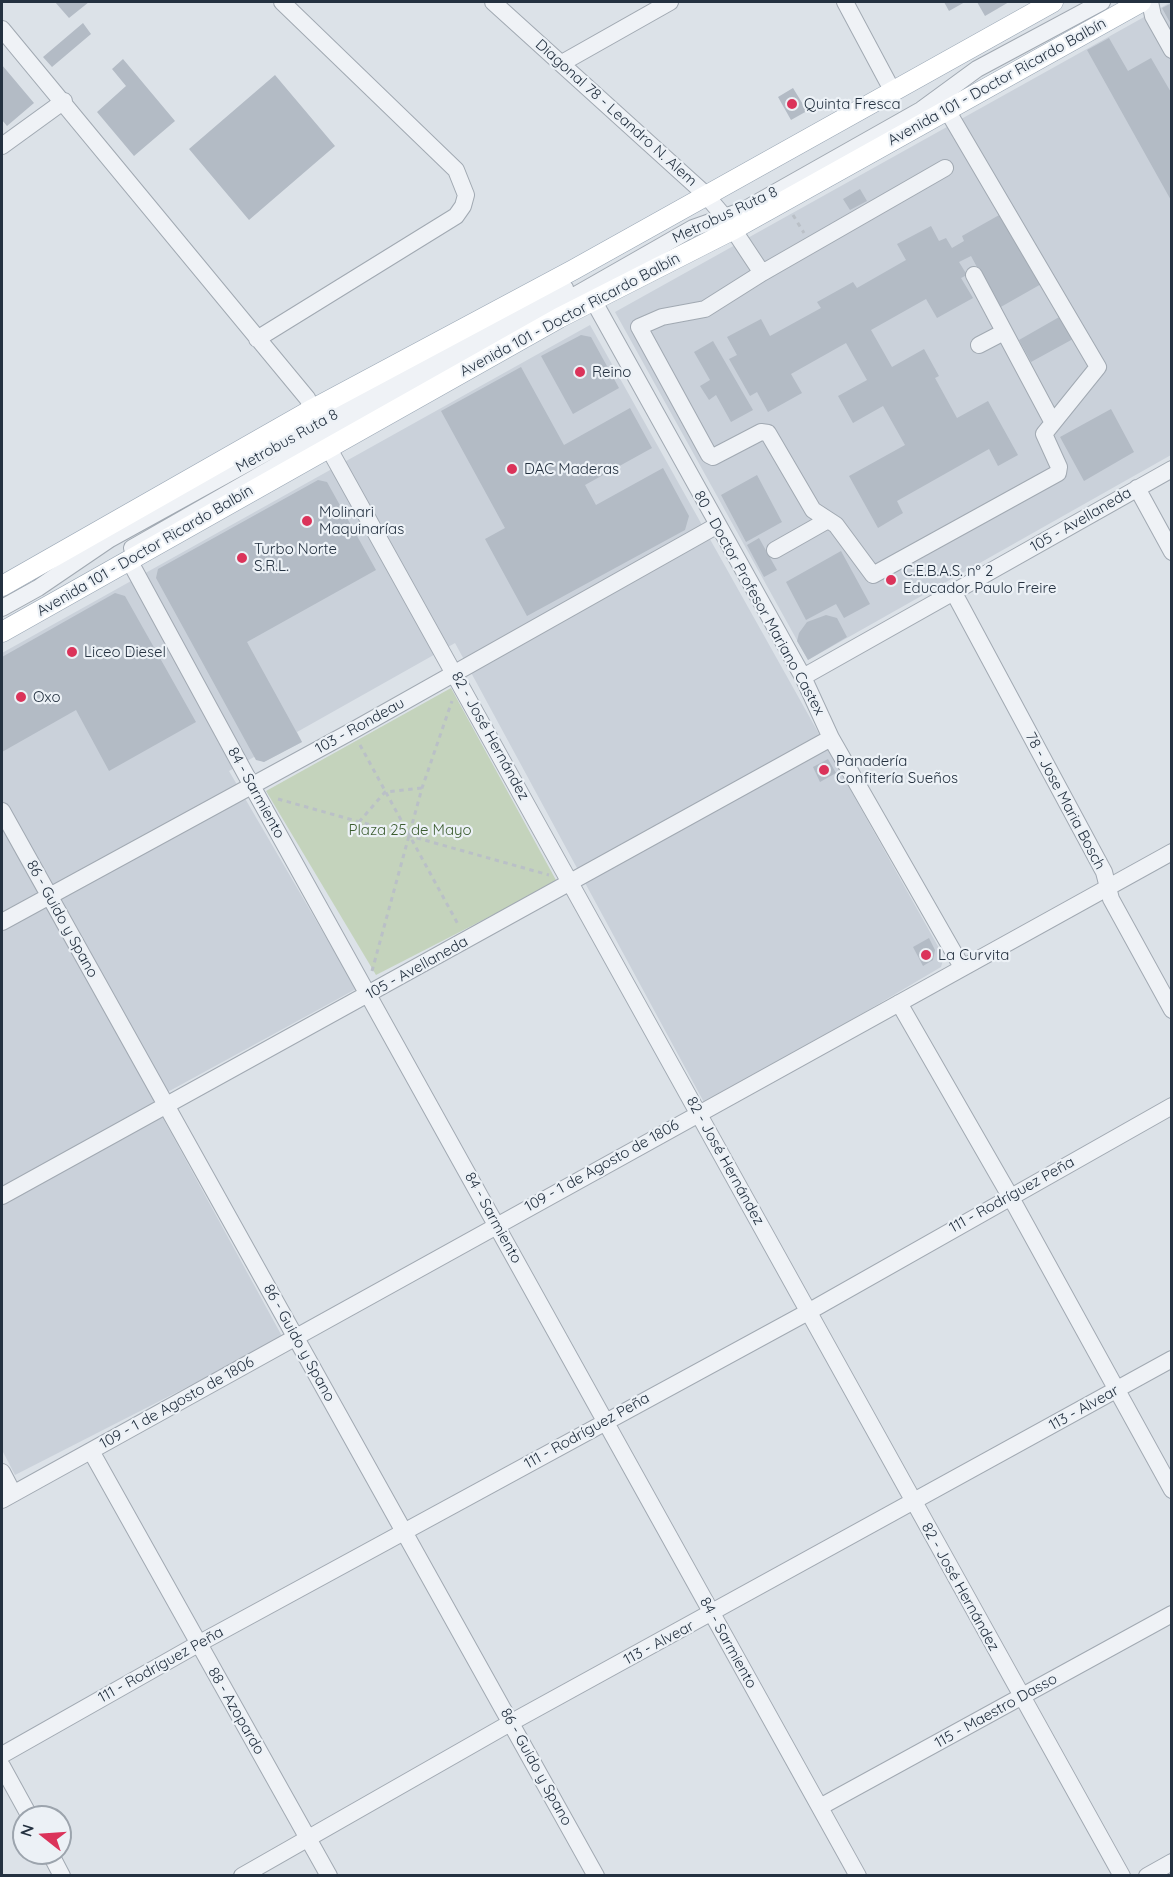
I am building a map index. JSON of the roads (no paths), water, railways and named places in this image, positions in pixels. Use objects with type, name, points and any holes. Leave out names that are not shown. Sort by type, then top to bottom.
[{"type":"main road","name":"Avenida 101 - Doctor Ricardo Balbín","points":[[2,586],[314,409],[583,285],[722,214],[892,90],[1053,2]]},
{"type":"main road","name":"Avenida 101 - Doctor Ricardo Balbín","points":[[2,632],[328,447],[583,285],[722,214],[784,200],[1141,2]]},
{"type":"street","points":[[257,339],[456,216],[463,206],[466,195],[456,170],[282,2]]},
{"type":"street","name":"Diagonal 78 - Leandro N. Alem","points":[[493,2],[562,63],[722,214],[762,273]]},
{"type":"street","points":[[562,63],[670,2]]},
{"type":"street","points":[[845,2],[892,90]]},
{"type":"street","name":"Metrobus Ruta 8","points":[[722,214],[752,194],[914,102],[960,68],[1078,2]]},
{"type":"street","name":"Metrobus Ruta 8","points":[[722,214],[744,210],[921,110],[977,69],[1102,2]]},
{"type":"street","points":[[1150,2],[1153,16],[1167,32],[1172,50]]},
{"type":"street","points":[[2,29],[64,101],[314,409]]},
{"type":"street","points":[[2,146],[64,101]]},
{"type":"street","points":[[945,168],[811,244],[705,309],[662,317],[641,325],[640,330],[709,455],[713,457],[761,432],[768,433],[813,510],[836,525],[870,573],[877,575],[1058,473],[1059,467],[1045,437],[1053,423],[1097,372],[1097,364],[947,110]]},
{"type":"street","points":[[974,275],[1053,423]]},
{"type":"street","name":"Metrobus Ruta 8","points":[[2,608],[38,588],[110,539],[583,285]]},
{"type":"street","name":"Metrobus Ruta 8","points":[[2,624],[583,285]]},
{"type":"street","name":"80 - Doctor Profesor Mariano Castex","points":[[583,285],[716,526],[803,677],[831,738],[962,967]]},
{"type":"street","points":[[980,345],[1005,332]]},
{"type":"street","name":"82 - José Hernández","points":[[328,447],[1122,1875]]},
{"type":"street","name":"105 - Avellaneda","points":[[803,677],[1172,469]]},
{"type":"street","points":[[1137,488],[1172,552]]},
{"type":"street","points":[[775,550],[828,520]]},
{"type":"street","name":"103 - Rondeau","points":[[2,922],[49,895],[254,790],[352,731],[457,676],[716,526]]},
{"type":"street","name":"84 - Sarmiento","points":[[129,560],[711,1615],[858,1875]]},
{"type":"street","name":"78 - Jose Maria Bosch","points":[[954,593],[1104,872],[1112,899],[1172,1010]]},
{"type":"street","name":"105 - Avellaneda","points":[[2,1196],[367,992],[467,941],[569,882],[831,738]]},
{"type":"street","name":"86 - Guido y Spano","points":[[2,811],[296,1336],[403,1533],[597,1875]]},
{"type":"street","name":"109 - 1 de Agosto de 1806","points":[[7,1497],[496,1224],[1172,852]]},
{"type":"street","points":[[899,1003],[1010,1196],[1172,1490]]},
{"type":"street","name":"111 - Rodríguez Peña","points":[[2,1755],[198,1644],[808,1311],[1172,1106]]},
{"type":"street","name":"113 - Alvear","points":[[242,1875],[512,1722],[711,1615],[912,1501],[1172,1359]]},
{"type":"street","name":"88 - Azopardo","points":[[91,1451],[329,1875]]},
{"type":"street","points":[[2,1472],[7,1497]]},
{"type":"street","name":"115 - Maestro Dasso","points":[[820,1807],[1172,1614]]},
{"type":"street","points":[[2,1766],[23,1805]]},
{"type":"street","points":[[1147,1875],[1172,1862]]},
{"type":"place","name":"Quinta Fresca","points":[[792,104]]},
{"type":"place","name":"Reino","points":[[580,372]]},
{"type":"place","name":"DAC Maderas","points":[[512,469]]},
{"type":"place","name":"Molinari Maquinarías","points":[[307,521]]},
{"type":"place","name":"Turbo Norte S.R.L.","points":[[242,558]]},
{"type":"place","name":"C.E.B.A.S. nº 2 Educador Paulo Freire","points":[[891,580]]},
{"type":"place","name":"Liceo Diesel","points":[[72,652]]},
{"type":"place","name":"Oxo","points":[[21,697]]},
{"type":"place","name":"Panadería Confitería Sueños","points":[[824,770]]},
{"type":"place","name":"La Curvita","points":[[926,955]]},
{"type":"park label","name":"Plaza 25 de Mayo","points":[[410,830]]}]
